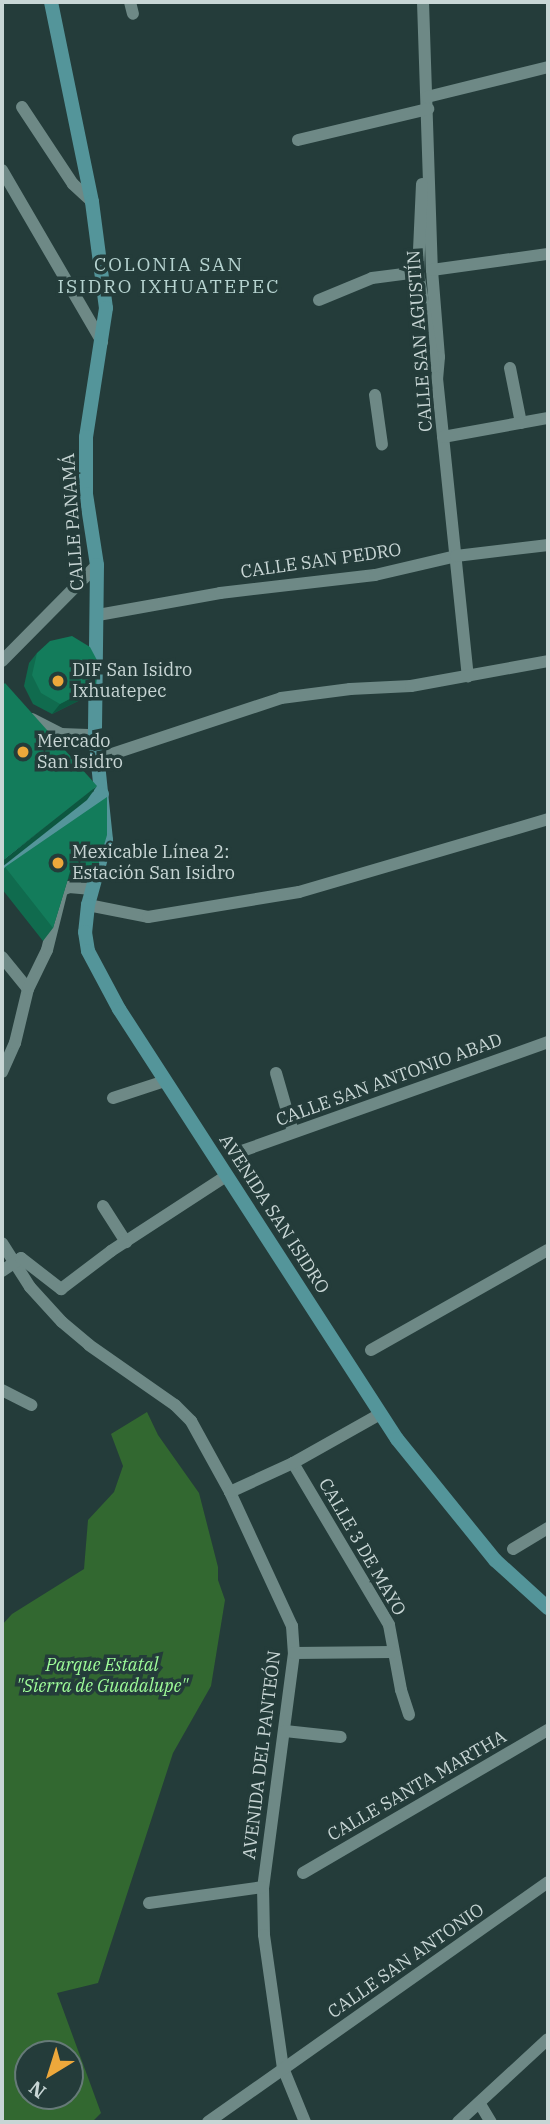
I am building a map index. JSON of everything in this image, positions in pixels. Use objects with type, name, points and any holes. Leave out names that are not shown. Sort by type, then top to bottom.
[{"type":"street","name":"CALLE PANAMÁ","points":[[51,2],[92,202],[106,308],[86,437],[86,494],[97,565],[95,735],[102,794]]},
{"type":"street","name":"CALLE SAN AGUSTÍN","points":[[423,2],[427,163],[439,357],[437,378],[468,676]]},
{"type":"street","points":[[298,140],[427,103],[451,91],[548,68]]},
{"type":"street","points":[[22,107],[74,184],[92,202]]},
{"type":"street","points":[[427,163],[419,209],[418,272],[437,378]]},
{"type":"street","points":[[2,170],[102,342]]},
{"type":"street","points":[[432,270],[465,268],[548,254]]},
{"type":"street","points":[[319,300],[372,278],[418,272]]},
{"type":"street","points":[[510,368],[521,423]]},
{"type":"street","points":[[374,395],[382,445]]},
{"type":"street","points":[[443,437],[548,418]]},
{"type":"street","name":"CALLE SAN PEDRO","points":[[98,615],[220,593],[375,575],[456,556],[548,545]]},
{"type":"street","points":[[2,661],[97,565]]},
{"type":"street","points":[[97,759],[281,698],[411,686],[548,661]]},
{"type":"street","points":[[20,708],[49,730],[61,734],[95,735]]},
{"type":"street","points":[[2,869],[102,794]]},
{"type":"street","name":"AVENIDA SAN ISIDRO","points":[[102,794],[106,840],[88,905],[85,932],[96,969],[380,1414],[473,1535],[519,1583],[548,1608]]},
{"type":"street","points":[[88,905],[148,917],[299,892],[548,819]]},
{"type":"street","points":[[2,1072],[15,1043],[28,989],[47,950],[62,890],[69,887],[92,890]]},
{"type":"street","points":[[2,957],[28,989]]},
{"type":"street","name":"CALLE SAN ANTONIO ABAD","points":[[242,1151],[548,1042]]},
{"type":"street","points":[[276,1073],[293,1132]]},
{"type":"street","points":[[113,1098],[165,1081]]},
{"type":"street","points":[[2,1271],[21,1258],[61,1289],[226,1176]]},
{"type":"street","points":[[103,1206],[126,1242]]},
{"type":"street","name":"AVENIDA DEL PANTEÓN","points":[[2,1243],[30,1287],[62,1322],[89,1345],[175,1405],[191,1421],[230,1492],[292,1626],[294,1653],[263,1887],[268,1981],[283,2068],[305,2122]]},
{"type":"street","points":[[372,1350],[548,1250]]},
{"type":"street","points":[[2,1390],[31,1405]]},
{"type":"street","points":[[230,1492],[293,1463],[380,1414]]},
{"type":"street","name":"CALLE 3 DE MAYO","points":[[293,1463],[389,1625],[409,1715]]},
{"type":"street","points":[[513,1549],[548,1528]]},
{"type":"street","points":[[294,1653],[393,1652]]},
{"type":"street","name":"CALLE SANTA MARTHA","points":[[303,1873],[548,1730]]},
{"type":"street","points":[[285,1731],[341,1737]]},
{"type":"street","name":"CALLE SAN ANTONIO","points":[[208,2122],[548,1882]]},
{"type":"street","points":[[149,1903],[263,1887]]},
{"type":"street","points":[[458,2122],[548,2039]]},
{"type":"street","points":[[480,2104],[491,2122]]},
{"type":"green space","name":"Parque Estatal \"Sierra de Guadalupe\"","points":[[147,1412],[158,1435],[199,1493],[225,1600],[211,1686],[173,1753],[98,1983],[57,1993],[74,2040],[14,2040],[14,2110],[84,2110],[84,2067],[101,2113],[92,2122],[2,2122],[2,1625],[12,1614],[84,1569],[88,1520],[114,1492],[123,1466],[111,1434]]},
{"type":"building","name":"DIF San Isidro Ixhuatepec","points":[[72,636],[90,647],[99,664],[96,685],[60,704],[41,693],[32,675],[37,653],[50,641]]},
{"type":"building","name":"Mercado San Isidro","points":[[5,683],[97,786],[2,861],[2,686]]},
{"type":"building","name":"Mexicable Línea 2: Estación San Isidro","points":[[107,797],[107,835],[98,866],[72,865],[53,928],[5,867]]},
{"type":"place","name":"DIF San Isidro Ixhuatepec","points":[[58,681]]},
{"type":"place","name":"Mercado San Isidro","points":[[23,752]]},
{"type":"place","name":"Mexicable Línea 2: Estación San Isidro","points":[[58,863]]},
{"type":"district","name":"COLONIA SAN ISIDRO IXHUATEPEC","points":[[169,276]]}]
